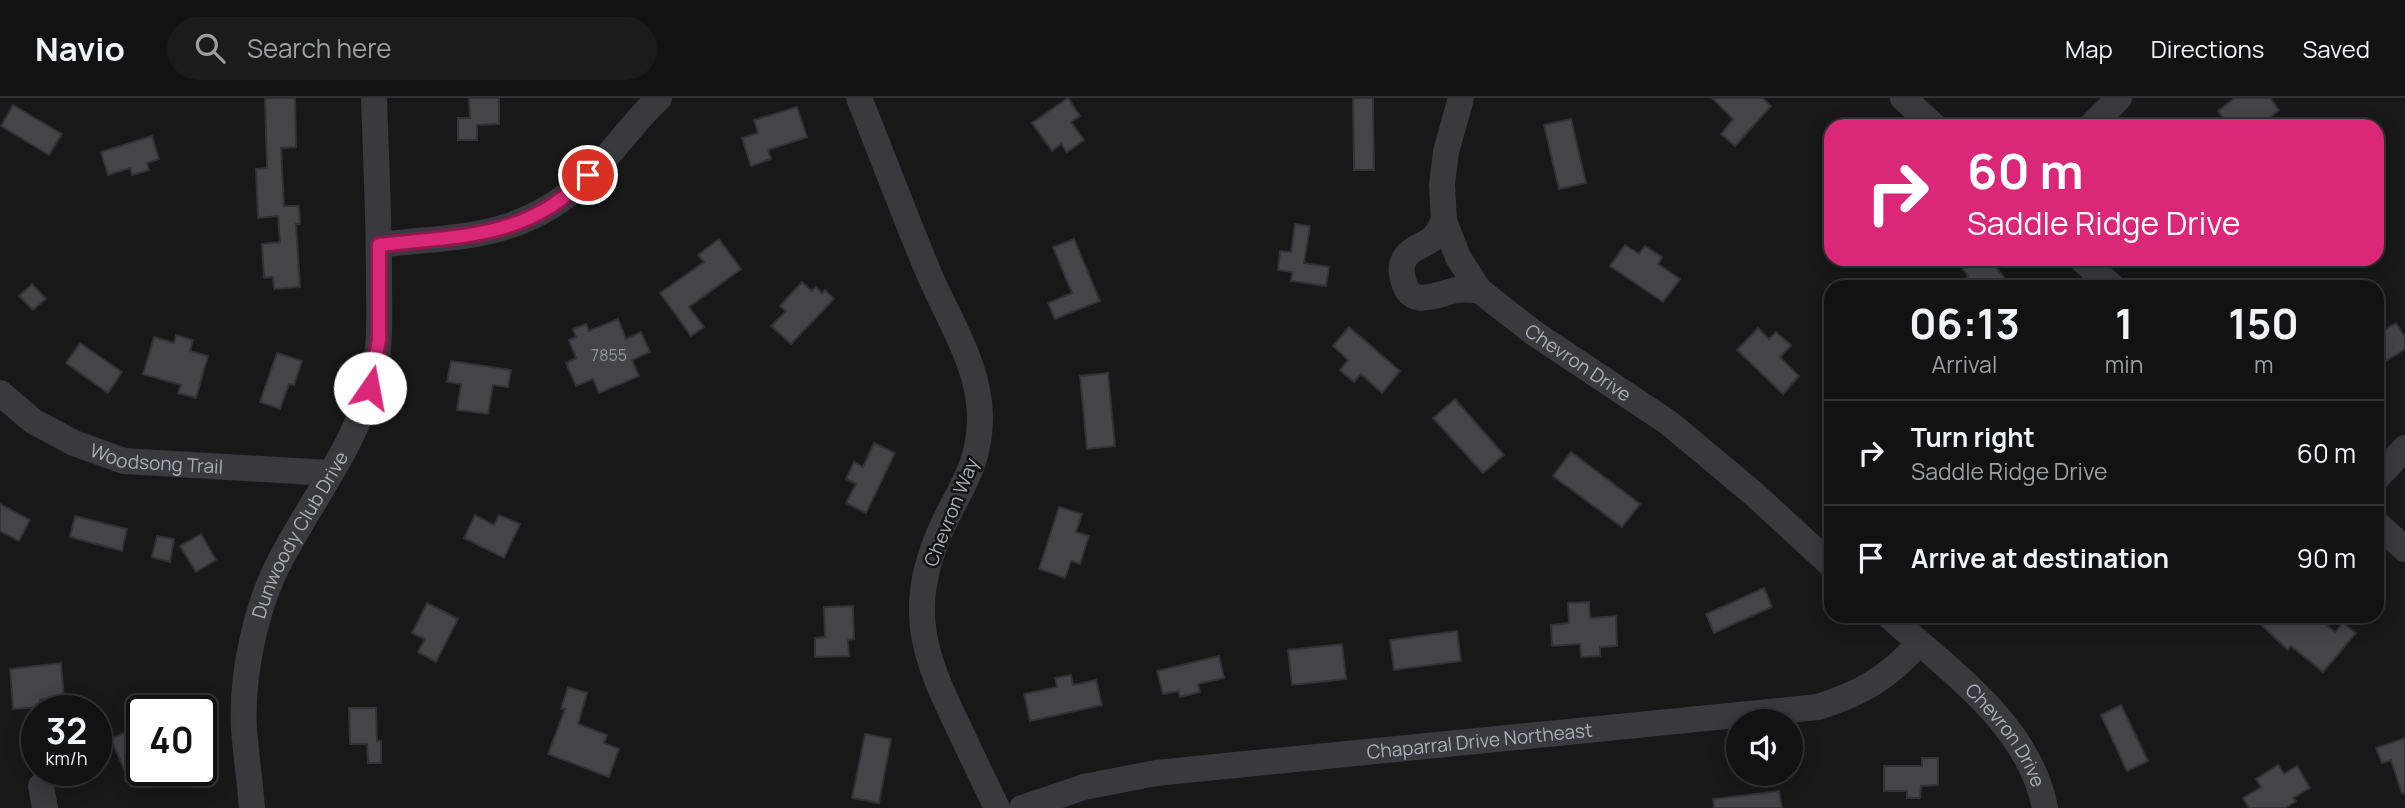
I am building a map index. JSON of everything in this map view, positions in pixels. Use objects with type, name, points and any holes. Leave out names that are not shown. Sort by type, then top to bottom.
[{"type":"street","name":"Dunwoody Club Drive","points":[[253,808],[244,727],[246,682],[255,632],[277,567],[348,443],[374,373],[379,340],[379,245],[374,98]]},
{"type":"street","points":[[379,245],[495,231],[541,214],[577,187],[659,98]]},
{"type":"street","name":"Chevron Way","points":[[859,98],[930,276],[969,362],[976,385],[980,419],[976,454],[965,485],[930,556],[923,588],[921,621],[934,677],[997,808]]},
{"type":"street","name":"Chevron Drive","points":[[1461,98],[1446,152],[1442,184],[1444,221],[1458,257],[1479,290],[1534,333],[1669,423],[1754,494],[1824,558]]},
{"type":"street","points":[[1903,98],[1926,119]]},
{"type":"street","points":[[2098,119],[2119,98]]},
{"type":"street","points":[[1444,221],[1434,238],[1413,249],[1405,258],[1401,271],[1404,285],[1412,294],[1425,299],[1458,290],[1479,290]]},
{"type":"street","points":[[2089,266],[2105,280]]},
{"type":"street","name":"Woodsong Trail","points":[[0,393],[33,421],[74,443],[124,461],[330,473]]},
{"type":"street","points":[[2384,470],[2405,448]]},
{"type":"street","points":[[2384,530],[2405,549]]},
{"type":"street","name":"Chevron Drive","points":[[1897,623],[1991,709],[2020,745],[2034,774],[2045,808]]},
{"type":"street","name":"Chaparral Drive Northeast","points":[[1022,808],[1084,788],[1156,773],[1818,706],[1848,698],[1875,683],[1900,664],[1919,643]]},
{"type":"building","points":[[265,98],[295,98],[296,147],[281,148],[284,206],[299,206],[300,224],[296,224],[300,287],[274,289],[273,277],[264,278],[262,244],[280,242],[278,216],[258,218],[256,169],[267,168]]},
{"type":"building","points":[[469,98],[499,98],[499,124],[477,125],[477,140],[458,140],[458,118],[470,118]]},
{"type":"building","points":[[1068,98],[1080,116],[1071,122],[1084,140],[1067,152],[1061,144],[1052,151],[1032,123]]},
{"type":"building","points":[[1353,98],[1373,98],[1374,170],[1354,170]]},
{"type":"building","points":[[1712,98],[1762,98],[1771,106],[1735,146],[1721,134],[1733,119]]},
{"type":"building","points":[[2235,98],[2270,98],[2279,110],[2268,119],[2222,119],[2218,111]]},
{"type":"building","points":[[13,105],[62,134],[49,155],[1,126]]},
{"type":"building","points":[[797,107],[807,137],[768,150],[771,159],[751,166],[742,138],[758,133],[754,120]]},
{"type":"building","points":[[1571,119],[1586,183],[1559,189],[1544,125]]},
{"type":"building","points":[[152,136],[159,159],[147,163],[149,170],[132,175],[130,168],[108,175],[101,152]]},
{"type":"building","points":[[1295,224],[1310,226],[1304,263],[1329,267],[1326,286],[1291,281],[1292,272],[1278,270],[1280,251],[1291,252]]},
{"type":"building","points":[[719,239],[741,269],[689,307],[704,327],[691,336],[660,293],[704,262],[698,255]]},
{"type":"building","points":[[1074,239],[1100,301],[1055,319],[1048,303],[1072,293],[1053,247]]},
{"type":"building","points":[[1625,245],[1639,254],[1645,246],[1662,257],[1658,264],[1680,279],[1663,302],[1610,266]]},
{"type":"building","points":[[1967,266],[1995,266],[2006,280],[1964,280],[1968,276],[1963,269]]},
{"type":"building","points":[[802,282],[812,291],[816,287],[822,293],[825,290],[834,299],[791,344],[771,326],[786,311],[780,306]]},
{"type":"building","points":[[32,284],[46,299],[33,310],[19,296]]},
{"type":"building","points":[[618,319],[626,339],[641,332],[650,352],[632,360],[639,376],[599,393],[593,379],[576,386],[566,363],[576,358],[569,340],[576,337],[573,329],[586,324],[589,331]]},
{"type":"building","points":[[2396,323],[2405,337],[2405,349],[2384,362],[2384,330]]},
{"type":"building","points":[[1349,327],[1400,371],[1382,393],[1361,374],[1354,382],[1340,370],[1348,360],[1333,346]]},
{"type":"building","points":[[1758,328],[1769,339],[1776,332],[1791,345],[1780,357],[1799,376],[1783,394],[1737,350]]},
{"type":"building","points":[[176,335],[193,340],[190,351],[208,356],[196,398],[178,393],[181,385],[143,374],[154,337],[174,343]]},
{"type":"building","points":[[80,343],[122,372],[108,393],[66,363]]},
{"type":"building","points":[[277,353],[302,361],[294,385],[289,384],[280,409],[260,402]]},
{"type":"building","points":[[451,361],[511,370],[508,387],[493,385],[488,414],[457,410],[461,384],[447,382]]},
{"type":"building","points":[[1108,373],[1115,446],[1087,449],[1080,376]]},
{"type":"building","points":[[1455,399],[1504,455],[1483,473],[1433,418]]},
{"type":"building","points":[[874,443],[895,453],[866,513],[846,503],[856,484],[846,479],[854,462],[863,467]]},
{"type":"building","points":[[1571,452],[1640,504],[1622,527],[1553,476]]},
{"type":"building","points":[[0,504],[30,520],[19,541],[0,531]]},
{"type":"building","points":[[1059,507],[1082,514],[1076,532],[1089,536],[1080,564],[1071,561],[1065,578],[1039,569]]},
{"type":"building","points":[[475,515],[494,525],[499,515],[520,524],[504,558],[464,538]]},
{"type":"building","points":[[75,516],[127,529],[122,551],[70,537]]},
{"type":"building","points":[[201,534],[216,560],[196,572],[180,546]]},
{"type":"building","points":[[157,536],[174,539],[170,562],[152,557]]},
{"type":"building","points":[[1764,588],[1772,607],[1714,633],[1706,614]]},
{"type":"building","points":[[1589,602],[1590,618],[1616,616],[1617,646],[1600,647],[1600,656],[1581,657],[1580,644],[1552,646],[1551,625],[1569,623],[1568,603]]},
{"type":"building","points":[[427,603],[458,619],[436,662],[418,652],[425,639],[412,633]]},
{"type":"building","points":[[853,606],[854,639],[848,640],[849,656],[815,657],[815,638],[825,637],[824,607]]},
{"type":"building","points":[[2259,623],[2324,623],[2335,632],[2343,623],[2356,633],[2323,672],[2291,646],[2288,650]]},
{"type":"building","points":[[1457,631],[1461,661],[1394,670],[1390,640]]},
{"type":"building","points":[[1342,644],[1346,679],[1292,685],[1288,650]]},
{"type":"building","points":[[1219,656],[1224,678],[1198,684],[1200,692],[1180,697],[1178,691],[1163,694],[1157,671]]},
{"type":"building","points":[[61,663],[64,695],[21,695],[21,708],[13,709],[10,669]]},
{"type":"building","points":[[1071,675],[1073,685],[1096,680],[1102,705],[1030,721],[1024,694],[1057,687],[1055,678]]},
{"type":"building","points":[[568,687],[587,693],[578,724],[607,735],[604,743],[619,749],[609,777],[548,754],[565,709],[561,709]]},
{"type":"building","points":[[2121,705],[2148,761],[2127,771],[2101,715]]},
{"type":"building","points":[[349,708],[376,708],[381,763],[368,763],[367,744],[350,744]]},
{"type":"building","points":[[126,732],[126,774],[112,741],[112,739]]},
{"type":"building","points":[[865,734],[891,739],[879,803],[852,798]]},
{"type":"building","points":[[2405,738],[2405,793],[2402,794],[2391,760],[2382,763],[2376,748]]},
{"type":"building","points":[[1922,758],[1938,758],[1938,785],[1921,786],[1920,798],[1907,798],[1907,791],[1884,791],[1884,766],[1922,766]]},
{"type":"building","points":[[2278,765],[2284,774],[2297,766],[2310,788],[2293,798],[2296,801],[2285,808],[2249,808],[2243,798],[2261,787],[2256,779]]},
{"type":"building","points":[[1779,791],[1782,808],[1714,808],[1713,799]]},
{"type":"route","points":[[370,388],[379,340],[379,245],[495,231],[517,225],[541,214],[577,187],[588,175]]}]
